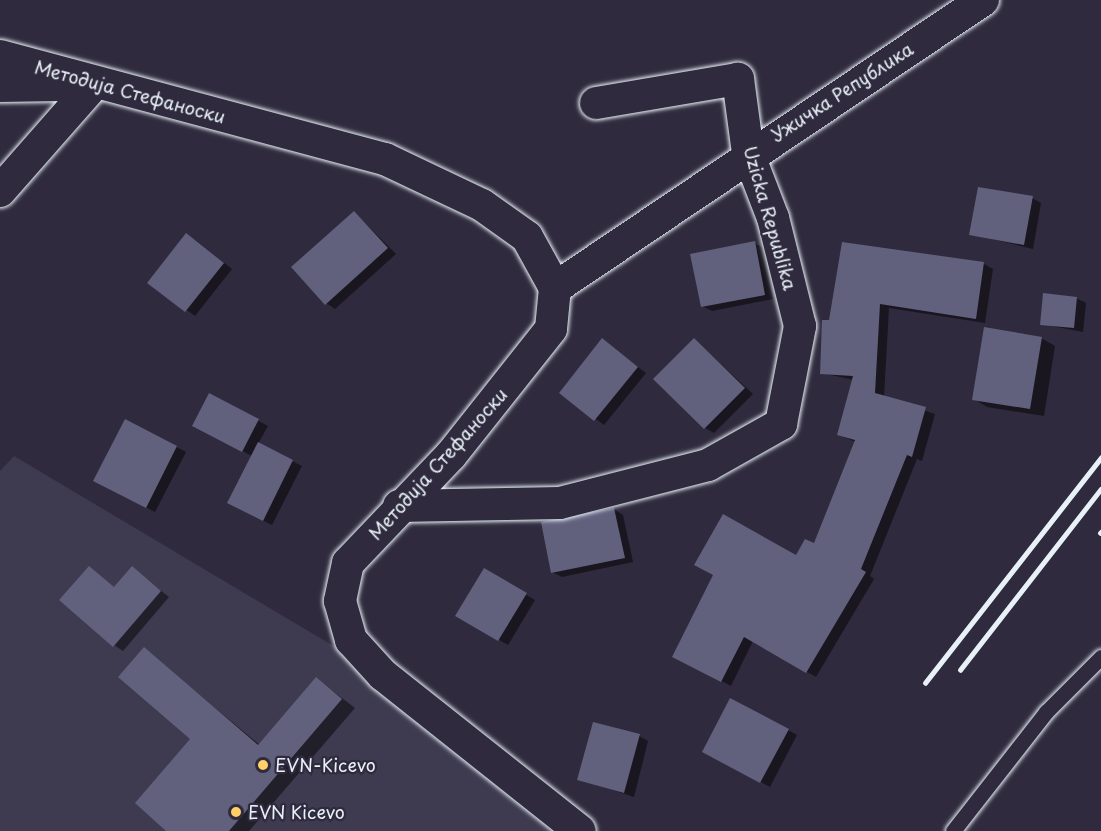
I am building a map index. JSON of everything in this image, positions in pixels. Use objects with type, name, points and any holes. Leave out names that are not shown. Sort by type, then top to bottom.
[{"type":"street","name":"Ужичка Република","points":[[555,288],[748,153],[983,0]]},
{"type":"street","name":"Методија Стефаноски","points":[[0,56],[93,85],[385,159],[423,175],[482,205],[527,237],[555,288],[551,328],[519,375],[451,455],[399,506],[348,563],[340,601],[351,640],[383,675],[580,831]]},
{"type":"street","name":"Uzicka Republika","points":[[399,506],[560,503],[708,465],[781,424],[800,326],[773,218],[748,153],[738,79],[596,104]]},
{"type":"street","points":[[0,86],[93,85]]},
{"type":"street","points":[[0,191],[93,85]]},
{"type":"lane","points":[[953,831],[1046,712],[1101,657]]},
{"type":"shaded area","points":[[14,456],[347,654],[575,831],[0,831],[0,471]]},
{"type":"building","points":[[978,187],[1033,196],[1024,245],[969,235]]},
{"type":"building","points":[[354,211],[388,248],[325,305],[291,267]]},
{"type":"building","points":[[186,233],[224,263],[185,312],[147,283]]},
{"type":"building","points":[[755,241],[765,295],[701,307],[690,254]]},
{"type":"building","points":[[842,242],[984,262],[976,319],[880,304],[875,393],[926,407],[912,457],[907,455],[861,569],[866,572],[806,673],[744,637],[721,682],[672,657],[713,575],[694,565],[723,514],[796,555],[805,539],[814,543],[855,440],[837,435],[853,376],[820,374],[822,320],[829,320]]},
{"type":"building","points":[[1043,293],[1077,297],[1074,328],[1040,325]]},
{"type":"building","points":[[984,327],[1042,337],[1030,409],[972,400]]},
{"type":"building","points":[[602,338],[638,367],[594,421],[559,393]]},
{"type":"building","points":[[694,338],[745,388],[704,429],[653,379]]},
{"type":"building","points":[[209,393],[259,419],[242,452],[192,426]]},
{"type":"building","points":[[125,419],[177,446],[146,508],[93,481]]},
{"type":"building","points":[[258,442],[293,460],[263,521],[227,503]]},
{"type":"building","points":[[614,508],[625,558],[551,573],[541,522]]},
{"type":"building","points":[[89,566],[114,587],[132,566],[161,591],[113,647],[59,600]]},
{"type":"building","points":[[484,568],[527,593],[498,641],[455,616]]},
{"type":"building","points":[[144,647],[258,745],[316,677],[342,699],[229,831],[166,831],[135,803],[190,739],[118,677]]},
{"type":"building","points":[[730,698],[789,729],[760,783],[702,752]]},
{"type":"building","points":[[593,722],[640,734],[624,793],[577,780]]},
{"type":"railway","points":[[925,683],[1101,458]]},
{"type":"railway","points":[[960,670],[1101,489]]},
{"type":"place","name":"EVN-Kicevo","points":[[263,765]]},
{"type":"place","name":"EVN Kicevo","points":[[236,812]]}]
